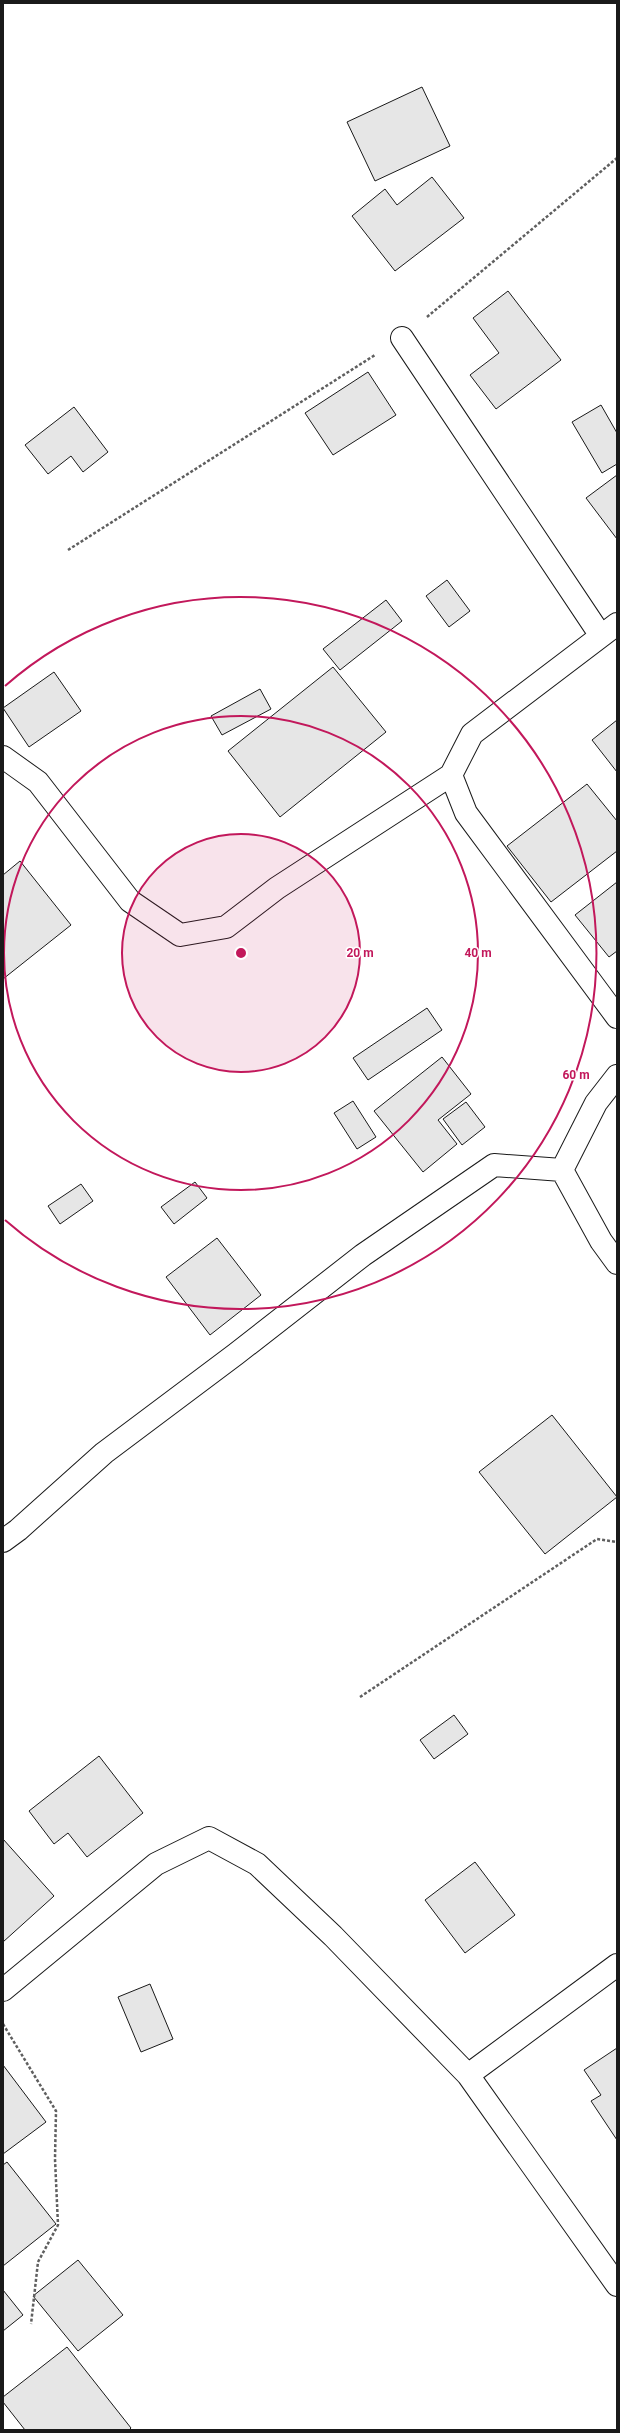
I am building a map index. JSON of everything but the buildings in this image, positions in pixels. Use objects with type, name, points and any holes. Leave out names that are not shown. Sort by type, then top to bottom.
[{"type":"street","points":[[3,757],[38,782],[130,901],[180,935],[226,927],[278,888],[451,775],[472,734],[609,630],[402,338]]},
{"type":"street","points":[[451,775],[466,813],[617,1017]]},
{"type":"street","points":[[562,1170],[596,1103],[617,1076]]},
{"type":"street","points":[[3,1541],[104,1453],[236,1354],[363,1254],[494,1165],[562,1170]]},
{"type":"street","points":[[562,1170],[601,1241],[617,1263]]},
{"type":"street","points":[[3,1990],[156,1864],[209,1838],[257,1864],[333,1936],[468,2075],[617,2285]]},
{"type":"street","points":[[468,2075],[617,1965]]},
{"type":"path","points":[[68,550],[402,338],[617,158]]},
{"type":"path","points":[[360,1697],[597,1539],[617,1542]]},
{"type":"path","points":[[3,2024],[56,2111],[54,2158],[58,2225],[38,2262],[31,2324]]}]
